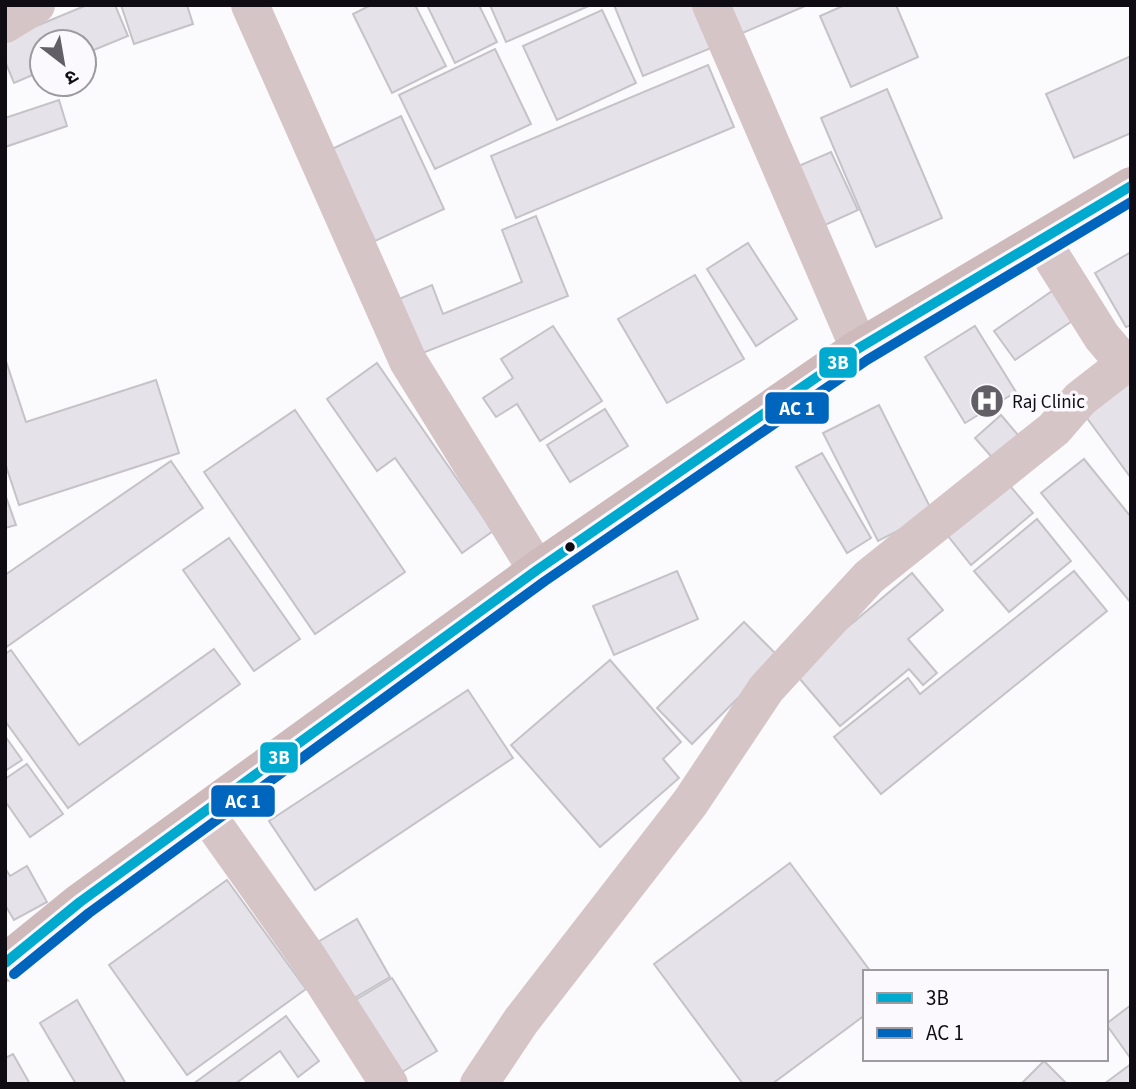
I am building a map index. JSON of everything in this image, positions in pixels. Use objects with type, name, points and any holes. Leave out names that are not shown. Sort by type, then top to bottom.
[{"type":"main road","points":[[5,963],[80,902],[537,570],[859,348],[1131,186]]},
{"type":"street","points":[[5,24],[36,5]]},
{"type":"street","points":[[711,5],[859,348]]},
{"type":"street","points":[[263,9],[408,361],[537,570]]},
{"type":"street","points":[[479,1084],[520,1021],[690,803],[766,688],[869,578],[1054,429],[1080,398],[1128,365],[1102,337],[1041,240]]},
{"type":"street","points":[[205,812],[307,956],[389,1084]]},
{"type":"building","points":[[87,5],[115,5],[128,36],[98,48],[98,28],[32,28]]},
{"type":"building","points":[[121,5],[187,5],[193,24],[134,44]]},
{"type":"building","points":[[371,5],[415,5],[446,66],[392,93],[353,14]]},
{"type":"building","points":[[427,5],[479,5],[497,42],[455,63]]},
{"type":"building","points":[[490,5],[591,5],[506,42]]},
{"type":"building","points":[[614,5],[700,5],[716,46],[643,76]]},
{"type":"building","points":[[717,5],[805,5],[805,6],[731,38]]},
{"type":"building","points":[[845,5],[896,5],[918,57],[851,87],[820,16]]},
{"type":"building","points":[[602,10],[636,83],[557,120],[523,46]]},
{"type":"building","points":[[28,29],[28,77],[14,83],[5,61],[5,39]]},
{"type":"building","points":[[495,49],[531,124],[435,169],[399,95]]},
{"type":"building","points":[[1131,56],[1131,133],[1074,158],[1046,94]]},
{"type":"building","points":[[708,65],[734,127],[516,218],[491,156]]},
{"type":"building","points":[[887,89],[942,218],[876,247],[821,118]]},
{"type":"building","points":[[59,100],[67,126],[5,147],[5,118]]},
{"type":"building","points":[[401,116],[444,209],[375,241],[332,149]]},
{"type":"building","points":[[831,152],[858,210],[814,230],[787,171]]},
{"type":"building","points":[[536,216],[568,296],[420,354],[399,299],[432,285],[443,314],[522,282],[502,230]]},
{"type":"building","points":[[748,243],[797,319],[756,346],[707,269]]},
{"type":"building","points":[[1131,252],[1131,325],[1126,327],[1095,273]]},
{"type":"building","points":[[695,275],[744,359],[667,403],[618,319]]},
{"type":"building","points":[[1058,287],[1078,317],[1015,360],[994,331]]},
{"type":"building","points":[[553,326],[602,401],[540,441],[517,404],[496,417],[483,398],[513,378],[501,359]]},
{"type":"building","points":[[975,326],[1016,392],[965,423],[925,357]]},
{"type":"building","points":[[5,358],[26,422],[156,380],[179,453],[19,505],[5,463]]},
{"type":"building","points":[[377,363],[493,531],[462,553],[395,458],[377,471],[327,399]]},
{"type":"building","points":[[1131,381],[1131,478],[1084,414]]},
{"type":"building","points":[[879,405],[933,513],[878,541],[823,433]]},
{"type":"building","points":[[605,409],[628,446],[570,482],[547,445]]},
{"type":"building","points":[[295,410],[405,572],[315,634],[204,472]]},
{"type":"building","points":[[1001,415],[1024,442],[998,464],[975,438]]},
{"type":"building","points":[[822,453],[871,538],[847,553],[796,467]]},
{"type":"building","points":[[1084,459],[1131,517],[1131,603],[1041,493]]},
{"type":"building","points":[[171,461],[203,508],[5,648],[5,575]]},
{"type":"building","points":[[1005,480],[1033,513],[971,565],[944,531]]},
{"type":"building","points":[[5,494],[16,525],[5,528]]},
{"type":"building","points":[[1037,519],[1071,561],[1009,612],[974,571]]},
{"type":"building","points":[[229,538],[300,639],[254,671],[183,570]]},
{"type":"building","points":[[677,571],[698,619],[614,655],[593,606]]},
{"type":"building","points":[[1074,571],[1107,611],[881,794],[834,737],[908,678],[920,694]]},
{"type":"building","points":[[912,573],[943,610],[908,639],[937,673],[923,685],[909,669],[840,726],[794,672]]},
{"type":"building","points":[[744,622],[779,657],[692,744],[657,708]]},
{"type":"building","points":[[214,649],[240,684],[68,808],[5,721],[5,654],[11,650],[79,745]]},
{"type":"building","points":[[610,660],[681,742],[663,759],[679,778],[600,847],[511,745]]},
{"type":"building","points":[[468,690],[513,758],[315,890],[269,821]]},
{"type":"building","points":[[5,736],[22,760],[5,771]]},
{"type":"building","points":[[27,764],[63,814],[30,837],[5,801],[5,779]]},
{"type":"building","points":[[790,863],[870,970],[863,970],[863,1016],[772,1084],[743,1084],[654,964]]},
{"type":"building","points":[[27,866],[47,902],[14,920],[5,905],[5,868],[10,876]]},
{"type":"building","points":[[227,880],[306,989],[187,1075],[109,965]]},
{"type":"building","points":[[357,919],[390,977],[344,1004],[311,946]]},
{"type":"building","points":[[392,978],[437,1051],[397,1075],[352,1002]]},
{"type":"building","points":[[77,1000],[126,1084],[76,1084],[40,1023]]},
{"type":"building","points":[[1131,1005],[1131,1059],[1108,1027],[1108,1022]]},
{"type":"building","points":[[286,1016],[319,1061],[298,1077],[280,1051],[235,1084],[193,1084]]},
{"type":"building","points":[[13,1054],[30,1084],[5,1084],[5,1058]]},
{"type":"building","points":[[1044,1061],[1067,1084],[1021,1084]]},
{"type":"building","points":[[1131,1064],[1131,1084],[1104,1084]]},
{"type":"transit line","name":"3B","points":[[5,963],[80,902],[537,570],[859,348],[1131,186]]},
{"type":"transit line","points":[[14,974],[89,913],[545,581],[867,360],[1131,202]]},
{"type":"place","name":"Raj Clinic","points":[[987,401]]}]
